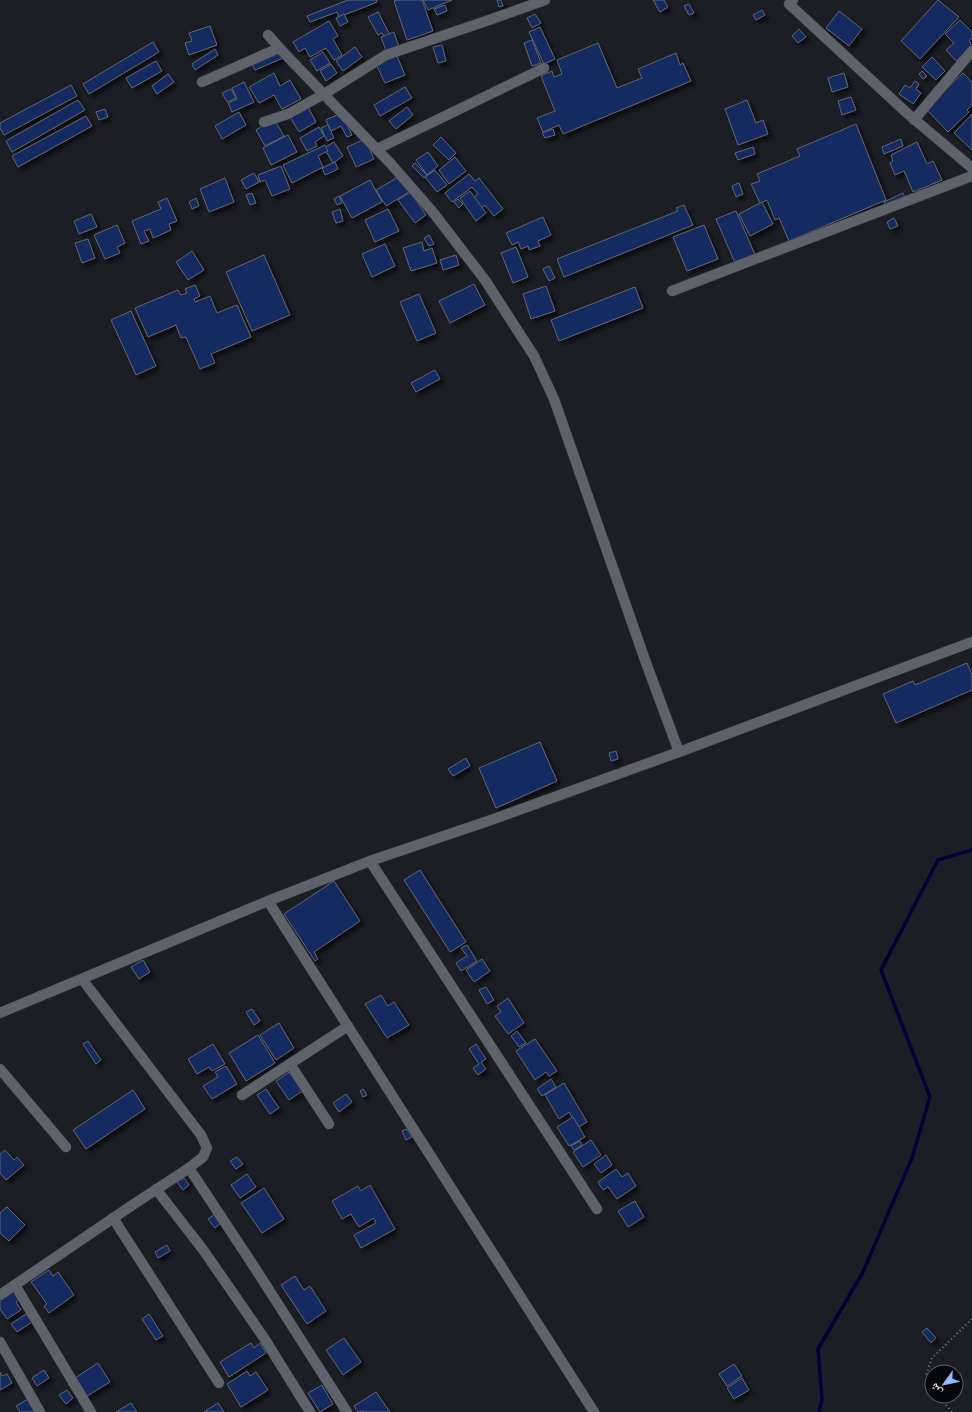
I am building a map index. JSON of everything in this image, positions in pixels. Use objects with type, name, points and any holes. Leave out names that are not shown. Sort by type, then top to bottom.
[{"type":"street","points":[[264,122],[288,114],[324,94],[386,55],[492,20],[545,0]]},
{"type":"street","points":[[789,1],[914,120],[972,168]]},
{"type":"street","points":[[268,35],[377,149],[432,211],[485,280],[534,356],[554,399],[645,660],[679,752]]},
{"type":"street","points":[[202,82],[279,48]]},
{"type":"street","points":[[914,120],[972,51]]},
{"type":"street","points":[[377,149],[544,68]]},
{"type":"street","points":[[672,291],[972,176]]},
{"type":"street","points":[[0,1013],[268,901],[370,861],[491,820],[679,752],[972,642]]},
{"type":"street","points":[[370,861],[597,1209]]},
{"type":"street","points":[[268,901],[594,1412]]},
{"type":"street","points":[[1,1293],[189,1168],[203,1157],[207,1148],[201,1135],[82,979]]},
{"type":"street","points":[[242,1095],[348,1026]]},
{"type":"street","points":[[290,1064],[329,1124]]},
{"type":"street","points":[[0,1068],[66,1147]]},
{"type":"street","points":[[189,1168],[347,1412]]},
{"type":"street","points":[[156,1189],[204,1251],[264,1338],[310,1412]]},
{"type":"street","points":[[113,1218],[219,1383]]},
{"type":"street","points":[[14,1285],[91,1412]]},
{"type":"street","points":[[0,1342],[40,1412]]},
{"type":"path","points":[[930,1364],[932,1358],[972,1319]]},
{"type":"path","points":[[945,1404],[952,1412]]},
{"type":"building","points":[[348,0],[377,0],[377,2],[339,17],[337,12],[310,22],[307,16]]},
{"type":"building","points":[[422,0],[433,31],[407,40],[394,1]]},
{"type":"building","points":[[423,0],[452,0],[428,10]]},
{"type":"building","points":[[497,0],[501,0],[503,6],[499,7]]},
{"type":"building","points":[[653,0],[664,0],[668,7],[660,12]]},
{"type":"building","points":[[938,0],[959,17],[920,59],[901,41]]},
{"type":"building","points":[[689,4],[694,13],[689,15],[684,6]]},
{"type":"building","points":[[445,5],[447,11],[437,15],[434,9]]},
{"type":"building","points":[[762,10],[765,15],[756,20],[753,15]]},
{"type":"building","points":[[839,11],[862,29],[849,46],[826,28]]},
{"type":"building","points":[[378,12],[390,35],[385,38],[382,33],[378,35],[368,17]]},
{"type":"building","points":[[344,14],[348,22],[340,26],[336,18]]},
{"type":"building","points":[[535,14],[541,23],[532,28],[527,18]]},
{"type":"building","points":[[960,20],[972,32],[972,38],[969,41],[972,46],[956,61],[946,50],[954,43],[945,34]]},
{"type":"building","points":[[329,21],[338,36],[333,39],[342,55],[334,60],[326,48],[310,57],[305,48],[299,52],[293,42]]},
{"type":"building","points":[[210,26],[217,45],[189,55],[185,43],[192,41],[189,33]]},
{"type":"building","points":[[540,27],[555,59],[544,64],[529,32]]},
{"type":"building","points":[[799,29],[806,37],[798,43],[792,36]]},
{"type":"building","points":[[394,32],[399,47],[386,51],[381,37]]},
{"type":"building","points":[[532,40],[541,63],[532,66],[524,43]]},
{"type":"building","points":[[153,42],[159,52],[89,94],[83,84]]},
{"type":"building","points":[[598,43],[617,88],[642,78],[638,69],[676,53],[680,65],[683,63],[691,81],[563,134],[559,125],[543,132],[537,118],[555,111],[541,76],[552,71],[554,77],[562,74],[557,60]]},
{"type":"building","points":[[442,45],[446,61],[438,63],[433,47]]},
{"type":"building","points":[[355,47],[362,57],[343,71],[336,61]]},
{"type":"building","points":[[215,49],[218,55],[195,70],[192,64]]},
{"type":"building","points":[[279,49],[283,58],[255,70],[251,62]]},
{"type":"building","points":[[323,52],[330,63],[317,71],[310,60]]},
{"type":"building","points":[[397,56],[405,75],[385,83],[376,64]]},
{"type":"building","points":[[932,57],[945,71],[936,80],[922,67]]},
{"type":"building","points":[[156,61],[162,71],[132,88],[126,78]]},
{"type":"building","points":[[331,64],[337,73],[326,81],[320,71]]},
{"type":"building","points":[[922,71],[927,76],[923,79],[919,74]]},
{"type":"building","points":[[274,73],[280,86],[290,80],[301,99],[282,109],[274,95],[259,103],[249,87]]},
{"type":"building","points":[[844,73],[848,87],[832,92],[828,78]]},
{"type":"building","points":[[963,73],[972,82],[972,105],[967,110],[969,112],[948,132],[927,110]]},
{"type":"building","points":[[168,74],[174,82],[157,94],[152,86]]},
{"type":"building","points":[[915,81],[919,84],[916,89],[921,93],[913,104],[899,94],[905,85],[910,88]]},
{"type":"building","points":[[244,82],[254,102],[232,112],[228,103],[237,99],[232,88]]},
{"type":"building","points":[[71,85],[77,96],[4,135],[0,128],[0,123]]},
{"type":"building","points":[[405,87],[412,98],[380,116],[374,105]]},
{"type":"building","points":[[231,89],[236,98],[227,102],[222,93]]},
{"type":"building","points":[[851,97],[856,110],[842,115],[838,101]]},
{"type":"building","points":[[78,100],[85,110],[12,152],[6,141]]},
{"type":"building","points":[[747,100],[756,123],[763,120],[768,134],[738,145],[725,109]]},
{"type":"building","points":[[308,107],[316,122],[299,132],[290,117]]},
{"type":"building","points":[[407,107],[413,115],[396,129],[389,121]]},
{"type":"building","points":[[105,109],[108,117],[99,120],[96,112]]},
{"type":"building","points":[[239,112],[246,125],[222,139],[215,126]]},
{"type":"building","points":[[341,113],[352,135],[347,137],[341,126],[331,131],[326,120]]},
{"type":"building","points":[[972,114],[972,150],[954,133]]},
{"type":"building","points":[[86,116],[92,126],[18,167],[12,156]]},
{"type":"building","points":[[274,119],[284,136],[265,146],[256,130]]},
{"type":"building","points":[[856,124],[886,200],[789,241],[779,218],[775,220],[767,200],[760,203],[751,184],[760,181],[757,174],[800,156],[797,149]]},
{"type":"building","points":[[328,125],[334,138],[327,141],[321,128]]},
{"type":"building","points":[[319,127],[324,136],[315,142],[317,146],[307,151],[300,138]]},
{"type":"building","points":[[553,129],[555,135],[545,138],[542,133]]},
{"type":"building","points":[[288,135],[297,152],[271,165],[263,148]]},
{"type":"building","points":[[441,137],[456,153],[449,160],[433,145]]},
{"type":"building","points":[[365,139],[374,159],[356,167],[347,147]]},
{"type":"building","points":[[901,139],[903,146],[884,154],[882,147]]},
{"type":"building","points":[[334,142],[343,156],[333,163],[324,148]]},
{"type":"building","points":[[917,142],[927,164],[933,161],[942,180],[913,192],[904,171],[895,175],[890,163],[893,161],[891,155]]},
{"type":"building","points":[[325,145],[328,151],[318,156],[323,167],[292,183],[283,165]]},
{"type":"building","points":[[753,147],[755,154],[738,160],[735,153]]},
{"type":"building","points":[[428,152],[438,166],[427,175],[416,160]]},
{"type":"building","points":[[455,157],[466,171],[449,184],[439,170]]},
{"type":"building","points":[[335,162],[338,169],[325,175],[322,168]]},
{"type":"building","points":[[415,163],[427,175],[424,178],[412,166]]},
{"type":"building","points":[[281,166],[290,189],[272,196],[265,180],[260,182],[258,175]]},
{"type":"building","points":[[435,170],[447,185],[437,192],[425,177]]},
{"type":"building","points":[[254,173],[259,182],[246,189],[241,180]]},
{"type":"building","points":[[469,174],[475,181],[479,178],[503,209],[494,216],[485,205],[474,214],[466,203],[478,194],[472,187],[452,202],[445,193]]},
{"type":"building","points":[[400,176],[409,192],[386,206],[376,190]]},
{"type":"building","points":[[225,178],[234,202],[209,212],[200,189]]},
{"type":"building","points":[[370,180],[382,202],[352,218],[340,196]]},
{"type":"building","points":[[739,183],[743,194],[736,197],[732,186]]},
{"type":"building","points":[[470,191],[486,213],[476,221],[460,198]]},
{"type":"building","points":[[410,192],[426,215],[415,223],[398,200]]},
{"type":"building","points":[[252,193],[256,203],[250,205],[246,195]]},
{"type":"building","points":[[903,193],[906,199],[887,208],[884,202]]},
{"type":"building","points":[[339,196],[342,203],[337,205],[334,199]]},
{"type":"building","points":[[167,198],[177,221],[169,224],[171,230],[153,238],[150,229],[144,231],[149,241],[141,244],[132,221],[161,209],[158,202]]},
{"type":"building","points":[[196,198],[199,206],[192,209],[189,202]]},
{"type":"building","points":[[458,199],[463,204],[459,208],[454,202]]},
{"type":"building","points":[[762,202],[773,224],[750,236],[739,214]]},
{"type":"building","points":[[684,205],[693,225],[564,277],[557,259],[678,211],[676,208]]},
{"type":"building","points":[[340,209],[343,221],[336,223],[332,212]]},
{"type":"building","points":[[388,209],[399,231],[375,242],[365,220]]},
{"type":"building","points":[[736,211],[756,257],[736,265],[716,219]]},
{"type":"building","points":[[91,214],[97,227],[79,234],[74,221]]},
{"type":"building","points":[[543,217],[551,235],[538,241],[540,246],[529,250],[528,246],[521,249],[518,242],[512,245],[506,233]]},
{"type":"building","points":[[894,218],[898,226],[890,229],[887,222]]},
{"type":"building","points":[[117,225],[125,243],[117,247],[120,253],[105,259],[94,235]]},
{"type":"building","points":[[704,225],[718,259],[687,271],[673,237]]},
{"type":"building","points":[[429,235],[434,244],[429,246],[424,238]]},
{"type":"building","points":[[88,239],[95,258],[82,263],[75,243]]},
{"type":"building","points":[[422,242],[424,251],[432,248],[437,263],[411,271],[403,248]]},
{"type":"building","points":[[385,244],[395,266],[372,277],[362,254]]},
{"type":"building","points":[[516,247],[528,277],[513,283],[501,253]]},
{"type":"building","points":[[192,251],[204,270],[188,280],[176,262]]},
{"type":"building","points":[[264,255],[290,315],[252,331],[226,272]]},
{"type":"building","points":[[456,255],[459,265],[443,270],[440,260]]},
{"type":"building","points":[[549,266],[555,278],[549,281],[543,269]]},
{"type":"building","points":[[474,284],[485,305],[450,323],[439,301]]},
{"type":"building","points":[[195,285],[200,296],[194,299],[195,302],[210,296],[217,313],[237,305],[251,337],[211,354],[215,363],[200,369],[186,337],[181,338],[176,325],[148,337],[135,308],[178,290],[181,295],[187,293],[185,289]]},
{"type":"building","points":[[546,286],[555,311],[531,319],[523,294]]},
{"type":"building","points":[[635,287],[643,308],[559,341],[551,320]]},
{"type":"building","points":[[419,294],[436,333],[417,341],[400,302]]},
{"type":"building","points":[[131,311],[156,366],[136,375],[111,320]]},
{"type":"building","points":[[435,370],[440,379],[416,392],[411,383]]},
{"type":"building","points":[[967,663],[972,675],[972,690],[896,723],[883,694],[913,681],[915,685]]},
{"type":"building","points":[[540,742],[557,781],[496,808],[479,768]]},
{"type":"building","points":[[616,751],[618,759],[611,761],[609,753]]},
{"type":"building","points":[[466,758],[470,766],[453,776],[448,769]]},
{"type":"building","points":[[420,870],[466,942],[450,952],[404,880]]},
{"type":"building","points":[[334,881],[360,921],[314,952],[318,959],[315,961],[284,914]]},
{"type":"building","points":[[467,945],[477,961],[461,971],[456,963],[467,956],[461,948]]},
{"type":"building","points":[[482,959],[490,971],[474,982],[466,970]]},
{"type":"building","points":[[143,960],[150,972],[139,979],[131,967]]},
{"type":"building","points":[[486,987],[494,1000],[487,1004],[479,990]]},
{"type":"building","points":[[381,995],[388,1006],[394,1002],[409,1025],[387,1038],[365,1004]]},
{"type":"building","points":[[508,998],[524,1023],[508,1034],[495,1016],[501,1012],[497,1006]]},
{"type":"building","points":[[252,1009],[260,1021],[254,1025],[246,1012]]},
{"type":"building","points":[[279,1023],[294,1048],[276,1060],[260,1035]]},
{"type":"building","points":[[517,1031],[526,1043],[519,1047],[511,1036]]},
{"type":"building","points":[[258,1035],[275,1063],[246,1081],[229,1053]]},
{"type":"building","points":[[535,1039],[557,1071],[549,1076],[546,1072],[535,1080],[516,1051]]},
{"type":"building","points":[[88,1041],[101,1060],[96,1064],[83,1044]]},
{"type":"building","points":[[213,1044],[225,1064],[212,1071],[209,1067],[197,1074],[188,1059]]},
{"type":"building","points":[[476,1044],[486,1059],[481,1062],[486,1069],[478,1075],[473,1068],[479,1064],[469,1049]]},
{"type":"building","points":[[226,1066],[237,1084],[212,1099],[203,1086],[218,1077],[215,1072]]},
{"type":"building","points":[[291,1071],[304,1090],[289,1100],[276,1081]]},
{"type":"building","points":[[551,1079],[556,1087],[542,1096],[537,1089]]},
{"type":"building","points":[[564,1083],[587,1122],[578,1127],[569,1112],[559,1119],[545,1095]]},
{"type":"building","points":[[266,1089],[279,1108],[270,1114],[257,1095]]},
{"type":"building","points":[[363,1089],[367,1095],[363,1097],[360,1091]]},
{"type":"building","points":[[133,1090],[145,1109],[86,1149],[73,1130]]},
{"type":"building","points":[[346,1094],[352,1102],[339,1112],[333,1103]]},
{"type":"building","points":[[573,1117],[585,1137],[569,1146],[557,1127]]},
{"type":"building","points":[[407,1129],[412,1137],[406,1140],[402,1131]]},
{"type":"building","points":[[591,1140],[601,1155],[583,1167],[573,1152]]},
{"type":"building","points":[[580,1141],[582,1145],[574,1150],[571,1146]]},
{"type":"building","points":[[5,1150],[14,1160],[17,1157],[24,1165],[6,1180],[0,1173],[0,1154]]},
{"type":"building","points":[[606,1155],[612,1165],[601,1173],[594,1164]]},
{"type":"building","points":[[237,1157],[243,1164],[236,1169],[230,1161]]},
{"type":"building","points":[[616,1169],[622,1177],[628,1173],[636,1186],[617,1199],[608,1187],[603,1190],[598,1182]]},
{"type":"building","points":[[247,1174],[256,1187],[240,1198],[231,1185]]},
{"type":"building","points":[[184,1178],[189,1185],[183,1190],[177,1182]]},
{"type":"building","points":[[370,1185],[395,1229],[361,1248],[354,1235],[376,1223],[374,1218],[359,1227],[351,1214],[342,1219],[332,1201],[358,1186],[361,1191]]},
{"type":"building","points":[[264,1188],[284,1219],[262,1233],[241,1203]]},
{"type":"building","points":[[635,1201],[644,1217],[628,1227],[618,1211]]},
{"type":"building","points":[[7,1207],[25,1225],[9,1241],[0,1233],[0,1213]]},
{"type":"building","points":[[214,1215],[220,1224],[215,1228],[208,1219]]},
{"type":"building","points":[[167,1245],[170,1251],[158,1258],[155,1252]]},
{"type":"building","points":[[49,1270],[53,1276],[58,1272],[74,1295],[49,1313],[44,1306],[47,1304],[31,1282]]},
{"type":"building","points":[[295,1276],[304,1290],[310,1286],[326,1311],[307,1324],[281,1285]]},
{"type":"building","points":[[13,1286],[21,1298],[16,1302],[21,1310],[7,1319],[0,1309],[0,1295]]},
{"type":"building","points":[[26,1314],[32,1322],[17,1332],[11,1324]]},
{"type":"building","points":[[149,1314],[163,1336],[156,1340],[142,1319]]},
{"type":"building","points":[[927,1328],[936,1338],[931,1343],[922,1332]]},
{"type":"building","points":[[344,1338],[361,1362],[343,1375],[326,1350]]},
{"type":"building","points":[[251,1343],[254,1348],[260,1343],[266,1353],[229,1377],[220,1362]]},
{"type":"building","points":[[98,1363],[110,1382],[87,1396],[75,1378]]},
{"type":"building","points":[[734,1364],[742,1376],[727,1386],[719,1374]]},
{"type":"building","points":[[44,1370],[49,1378],[37,1386],[32,1378]]},
{"type":"building","points":[[247,1371],[250,1376],[256,1372],[268,1390],[241,1407],[227,1384]]},
{"type":"building","points":[[0,1372],[2,1376],[7,1374],[12,1383],[0,1390]]},
{"type":"building","points":[[742,1378],[749,1390],[734,1399],[727,1388]]},
{"type":"building","points":[[322,1385],[333,1404],[320,1412],[308,1393]]},
{"type":"building","points":[[67,1390],[73,1398],[66,1404],[59,1395]]},
{"type":"building","points":[[376,1392],[390,1412],[358,1412],[354,1406]]},
{"type":"building","points":[[33,1396],[43,1412],[20,1412],[16,1406]]},
{"type":"building","points":[[131,1403],[137,1412],[116,1412]]},
{"type":"building","points":[[218,1403],[224,1412],[204,1412]]},
{"type":"waterway","points":[[819,1412],[822,1399],[818,1349],[863,1272],[912,1158],[930,1097],[881,970],[938,860],[972,850]]}]
